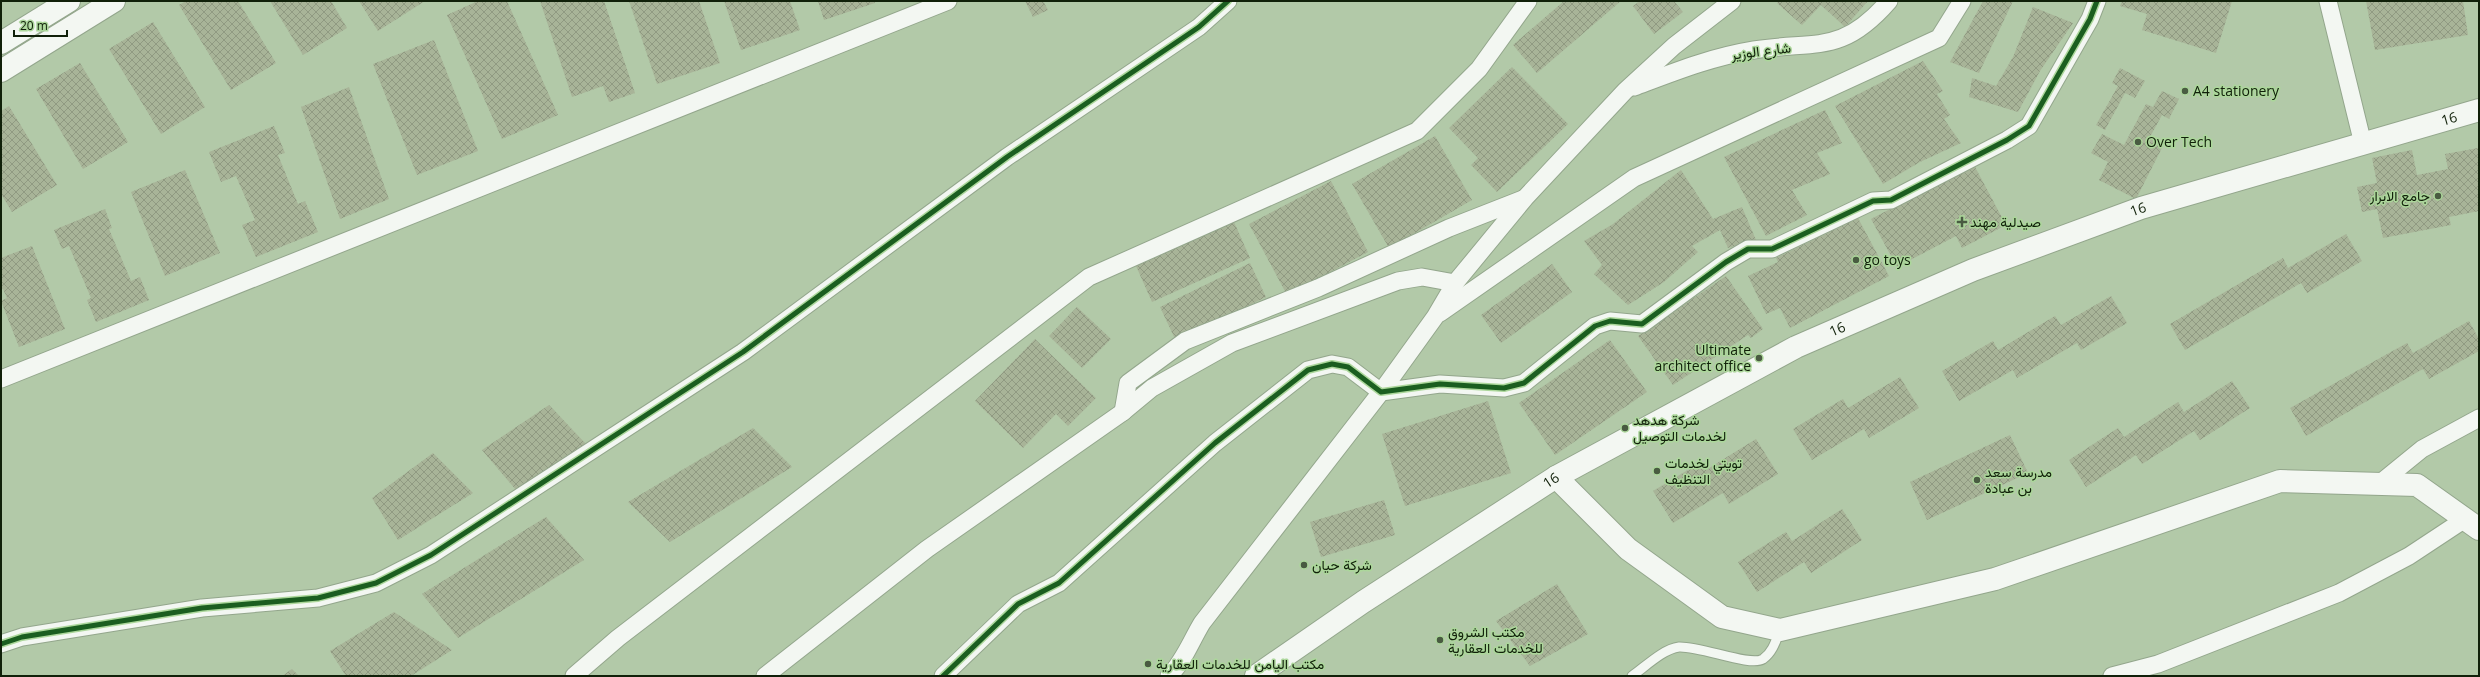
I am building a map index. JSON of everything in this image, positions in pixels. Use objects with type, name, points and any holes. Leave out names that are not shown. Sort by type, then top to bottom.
[{"type":"street","points":[[1,43],[69,1]]},
{"type":"street","points":[[1,71],[114,1]]},
{"type":"street","points":[[1,379],[948,1]]},
{"type":"street","points":[[1,644],[22,637],[202,608],[318,598],[376,584],[424,559],[749,347],[1007,157],[1199,27],[1228,1]]},
{"type":"street","points":[[574,676],[618,638],[1089,277],[1417,131],[1480,69],[1528,1]]},
{"type":"street","points":[[1169,676],[1180,665],[1188,646],[1202,623],[1381,392],[1434,317],[1455,283],[1525,198],[1625,91],[1674,46],[1732,1]]},
{"type":"street","name":"شارع الوزير","points":[[1625,91],[1700,61],[1754,50],[1820,45],[1847,37],[1873,19],[1889,1]]},
{"type":"street","points":[[1434,317],[1634,178],[1939,38],[1962,1]]},
{"type":"street","points":[[943,676],[1018,604],[1059,583],[1215,443],[1308,370],[1332,364],[1348,367],[1381,392],[1440,384],[1504,388],[1524,383],[1595,326],[1610,321],[1642,324],[1726,262],[1748,249],[1772,249],[1873,201],[1891,200],[2007,140],[2028,126],[2090,19],[2097,1]]},
{"type":"street","points":[[2328,1],[2363,144]]},
{"type":"street","name":"16","points":[[1256,676],[1363,602],[1556,477],[1796,347],[1973,270],[2142,208],[2479,110]]},
{"type":"street","points":[[1122,412],[1128,382],[1185,341],[1318,288],[1449,228],[1525,198]]},
{"type":"street","points":[[765,676],[927,549],[1122,412],[1152,388],[1232,343],[1398,281],[1422,277],[1455,283]]},
{"type":"street","points":[[2378,484],[2422,449],[2479,418]]},
{"type":"street","points":[[1556,477],[1628,549],[1722,617],[1780,630],[1994,579],[2280,481],[2416,485],[2472,524],[2339,593],[2158,664],[2112,676]]},
{"type":"lane","points":[[1632,676],[1667,652],[1678,648],[1712,651],[1752,662],[1763,658],[1773,648],[1780,630]]},
{"type":"building","points":[[186,1],[238,1],[276,63],[231,90],[179,5]]},
{"type":"building","points":[[270,1],[331,1],[347,28],[303,55]]},
{"type":"building","points":[[359,1],[425,1],[378,31]]},
{"type":"building","points":[[478,1],[507,1],[558,115],[502,139],[447,15]]},
{"type":"building","points":[[540,1],[604,1],[635,93],[609,102],[603,86],[572,97]]},
{"type":"building","points":[[629,1],[699,1],[720,63],[657,84]]},
{"type":"building","points":[[724,1],[790,1],[800,30],[741,50]]},
{"type":"building","points":[[818,1],[874,1],[875,3],[824,20]]},
{"type":"building","points":[[1025,1],[1043,1],[1048,10],[1033,17]]},
{"type":"building","points":[[1564,1],[1621,1],[1537,73],[1513,45]]},
{"type":"building","points":[[1640,1],[1674,1],[1683,12],[1654,34],[1633,6]]},
{"type":"building","points":[[1779,1],[1868,1],[1845,27],[1821,5],[1802,25],[1777,3]]},
{"type":"building","points":[[1983,1],[2013,1],[1979,73],[1950,62]]},
{"type":"building","points":[[2122,1],[2232,1],[2216,53],[2142,30],[2147,14],[2120,6]]},
{"type":"building","points":[[2366,1],[2463,1],[2468,35],[2375,50]]},
{"type":"building","points":[[2033,7],[2073,23],[2040,71],[2018,112],[1969,97],[1972,78],[1996,86],[2013,57]]},
{"type":"building","points":[[153,22],[205,107],[161,134],[109,49]]},
{"type":"building","points":[[434,40],[478,151],[417,175],[373,64]]},
{"type":"building","points":[[1923,61],[1943,91],[1937,94],[1950,115],[1944,119],[1961,143],[1920,162],[1883,184],[1835,106]]},
{"type":"building","points":[[80,63],[128,142],[83,169],[36,89]]},
{"type":"building","points":[[1512,67],[1568,124],[1497,192],[1471,165],[1478,158],[1449,128]]},
{"type":"building","points":[[2120,68],[2145,81],[2135,98],[2125,93],[2105,130],[2096,125],[2118,86],[2112,83]]},
{"type":"building","points":[[349,87],[389,199],[340,219],[301,107]]},
{"type":"building","points":[[2162,91],[2179,99],[2169,119],[2162,115],[2150,137],[2164,144],[2136,199],[2099,180],[2108,162],[2091,153],[2102,134],[2124,145],[2146,104],[2153,107]]},
{"type":"building","points":[[9,106],[57,185],[12,212],[1,194],[1,111]]},
{"type":"building","points":[[1825,110],[1842,143],[1817,153],[1830,174],[1792,190],[1807,215],[1766,236],[1724,157]]},
{"type":"building","points":[[274,126],[285,153],[278,155],[298,204],[305,201],[318,232],[256,257],[242,225],[255,220],[236,176],[221,182],[209,152]]},
{"type":"building","points":[[1435,136],[1472,200],[1389,248],[1352,184]]},
{"type":"building","points":[[2478,148],[2479,211],[2449,217],[2451,225],[2383,238],[2377,209],[2362,212],[2357,187],[2377,183],[2372,158],[2412,150],[2417,175],[2448,169],[2445,154]]},
{"type":"building","points":[[1974,165],[2006,225],[1962,248],[1956,236],[1897,267],[1871,219]]},
{"type":"building","points":[[185,170],[220,253],[165,276],[131,192]]},
{"type":"building","points":[[1681,170],[1713,219],[1742,207],[1756,240],[1728,248],[1720,230],[1692,246],[1698,252],[1664,282],[1628,305],[1594,274],[1602,265],[1584,241],[1613,224]]},
{"type":"building","points":[[1331,181],[1368,252],[1287,295],[1249,224]]},
{"type":"building","points":[[105,209],[112,228],[109,229],[131,281],[140,277],[149,300],[96,322],[87,300],[91,298],[69,246],[62,249],[54,230]]},
{"type":"building","points":[[1858,218],[1889,276],[1790,328],[1780,308],[1766,314],[1748,276],[1778,262],[1776,258]]},
{"type":"building","points":[[1234,222],[1250,258],[1152,302],[1136,266]]},
{"type":"building","points":[[2346,234],[2362,261],[2307,293],[2301,283],[2185,350],[2170,324],[2283,258],[2288,268]]},
{"type":"building","points":[[32,246],[65,329],[19,347],[1,301],[7,298],[3,289],[1,290],[1,258]]},
{"type":"building","points":[[1250,263],[1266,297],[1176,341],[1160,307]]},
{"type":"building","points":[[1552,264],[1572,292],[1501,343],[1481,315]]},
{"type":"building","points":[[1726,276],[1763,329],[1751,338],[1748,335],[1673,385],[1638,336]]},
{"type":"building","points":[[2111,296],[2127,323],[2081,350],[2077,343],[2017,378],[2013,370],[1959,401],[1942,371],[1993,341],[1998,350],[2055,316],[2061,325]]},
{"type":"building","points":[[1077,307],[1111,339],[1082,368],[1049,336]]},
{"type":"building","points":[[2469,321],[2479,339],[2479,351],[2429,379],[2423,369],[2306,436],[2290,408],[2407,343],[2413,353]]},
{"type":"building","points":[[1035,339],[1096,398],[1068,426],[1056,414],[1023,448],[975,401]]},
{"type":"building","points":[[1610,340],[1647,392],[1555,455],[1519,403]]},
{"type":"building","points":[[1900,377],[1919,408],[1869,438],[1864,429],[1812,460],[1793,429],[1843,399],[1848,408]]},
{"type":"building","points":[[2232,381],[2250,408],[2200,440],[2194,431],[2142,464],[2136,455],[2086,487],[2069,460],[2118,428],[2124,437],[2178,402],[2184,412]]},
{"type":"building","points":[[1488,401],[1511,473],[1405,506],[1382,434]]},
{"type":"building","points":[[549,405],[587,445],[516,490],[482,450]]},
{"type":"building","points":[[753,428],[792,467],[670,542],[628,502]]},
{"type":"building","points":[[2010,435],[2028,473],[1927,520],[1910,482]]},
{"type":"building","points":[[1756,439],[1778,474],[1729,504],[1723,493],[1673,523],[1653,491],[1701,462],[1706,470]]},
{"type":"building","points":[[433,453],[473,493],[398,540],[372,498]]},
{"type":"building","points":[[1384,500],[1395,535],[1321,557],[1310,522]]},
{"type":"building","points":[[1842,509],[1862,540],[1811,573],[1804,562],[1757,592],[1738,562],[1786,532],[1792,541]]},
{"type":"building","points":[[546,517],[584,560],[458,638],[422,594]]},
{"type":"building","points":[[1557,584],[1588,634],[1530,666],[1496,621]]},
{"type":"building","points":[[394,612],[452,650],[411,676],[346,676],[330,651]]},
{"type":"building","points":[[292,669],[299,676],[282,676]]},
{"type":"cycle path","points":[[1,644],[22,637],[202,608],[318,598],[376,583],[431,555],[743,352],[1007,157],[1199,27],[1228,1]]},
{"type":"cycle path","points":[[943,676],[1018,604],[1059,583],[1215,443],[1308,370],[1332,364],[1348,367],[1381,392],[1440,384],[1504,388],[1524,383],[1595,326],[1610,321],[1642,324],[1726,262],[1748,249],[1772,249],[1873,201],[1891,200],[2007,140],[2029,126],[2090,19],[2097,1]]},
{"type":"place","name":"A4 stationery","points":[[2185,91]]},
{"type":"place","name":"Over Tech","points":[[2138,142]]},
{"type":"place","name":"جامع الابرار","points":[[2438,196]]},
{"type":"place","name":"صيدلية مهند","points":[[1962,222]]},
{"type":"place","name":"go toys","points":[[1856,260]]},
{"type":"place","name":"Ultimate architect office","points":[[1759,358]]},
{"type":"place","name":"شركة هدهد لخدمات التوصيل","points":[[1625,428]]},
{"type":"place","name":"تويتي لخدمات التنظيف","points":[[1657,471]]},
{"type":"place","name":"مدرسة سعد بن عبادة","points":[[1977,480]]},
{"type":"place","name":"شركة حيان","points":[[1304,565]]},
{"type":"place","name":"مكتب الشروق للخدمات العقارية","points":[[1440,640]]},
{"type":"place","name":"مكتب اليامن للخدمات العقارية","points":[[1148,664]]}]
